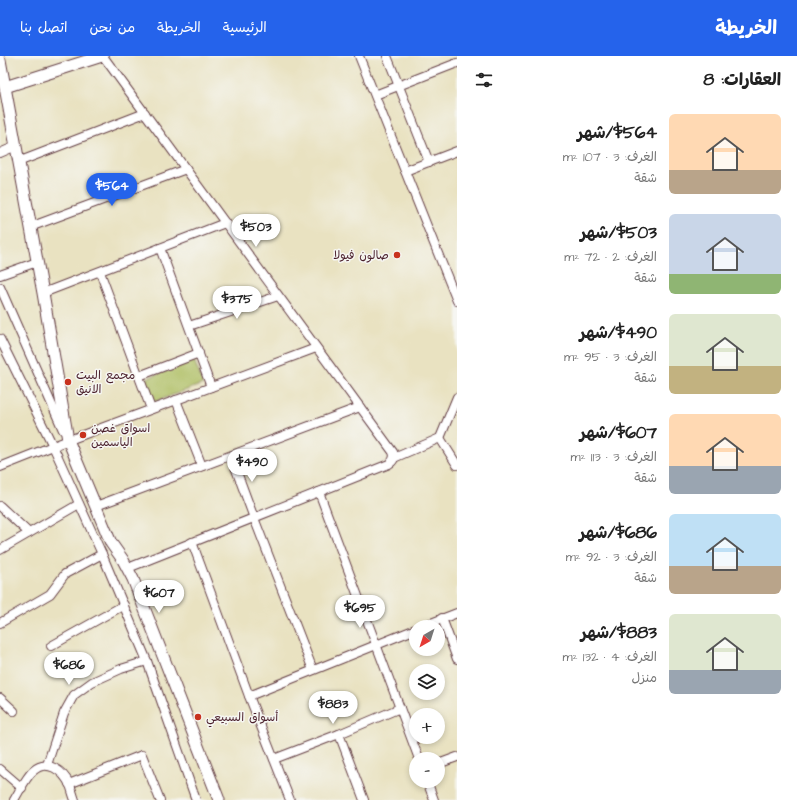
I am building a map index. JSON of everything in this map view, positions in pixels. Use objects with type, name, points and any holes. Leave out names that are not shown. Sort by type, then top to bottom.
[{"type":"street","points":[[2,88],[103,56],[393,452],[394,458]]},
{"type":"street","points":[[359,56],[457,301]]},
{"type":"street","points":[[387,56],[429,162]]},
{"type":"street","points":[[0,60],[2,88],[16,146],[68,440]]},
{"type":"street","points":[[374,94],[457,63]]},
{"type":"street","points":[[18,162],[145,113]]},
{"type":"street","points":[[0,153],[16,146]]},
{"type":"street","points":[[405,172],[457,151]]},
{"type":"street","points":[[30,227],[186,169]]},
{"type":"street","points":[[42,293],[225,223]]},
{"type":"street","points":[[160,248],[211,387]]},
{"type":"street","points":[[0,275],[37,262]]},
{"type":"street","points":[[100,272],[152,409]]},
{"type":"street","points":[[0,288],[68,440],[111,543],[128,568],[219,800]]},
{"type":"street","points":[[189,326],[278,296]]},
{"type":"street","points":[[0,339],[53,446],[124,605],[147,661],[196,800]]},
{"type":"street","points":[[0,467],[68,440],[316,348]]},
{"type":"street","points":[[139,376],[199,353]]},
{"type":"street","points":[[128,568],[389,464],[394,458],[440,438],[457,397]]},
{"type":"street","points":[[176,400],[202,466]]},
{"type":"street","points":[[96,506],[360,407]]},
{"type":"street","points":[[440,438],[457,465]]},
{"type":"street","points":[[231,456],[313,670]]},
{"type":"street","points":[[319,492],[416,752]]},
{"type":"street","points":[[0,550],[79,504]]},
{"type":"street","points":[[0,506],[29,533]]},
{"type":"street","points":[[192,542],[249,696],[290,800]]},
{"type":"street","points":[[0,623],[50,594],[65,574],[102,554]]},
{"type":"street","points":[[52,646],[124,605]]},
{"type":"street","points":[[437,620],[457,612]]},
{"type":"street","points":[[442,618],[457,659]]},
{"type":"street","points":[[249,696],[409,632]]},
{"type":"street","points":[[46,765],[64,713],[74,695],[92,682],[121,669],[147,661]]},
{"type":"street","points":[[0,698],[14,711]]},
{"type":"street","points":[[274,759],[339,734],[400,708]]},
{"type":"street","points":[[339,734],[364,800]]},
{"type":"street","points":[[69,784],[142,755],[160,800]]},
{"type":"street","points":[[445,761],[457,757]]},
{"type":"street","points":[[14,800],[32,771],[46,765],[55,768],[61,773],[69,784],[75,800]]},
{"type":"street","points":[[0,769],[22,788]]},
{"type":"street","points":[[430,788],[434,800]]},
{"type":"green space","points":[[194,360],[203,384],[154,402],[145,379]]},
{"type":"place","name":"صالون فيولا","points":[[397,255]]},
{"type":"place","name":"مجمع البيت الانيق","points":[[68,382]]},
{"type":"place","name":"اسواق غصن الياسمين","points":[[83,435]]},
{"type":"place","name":"أسواق السبيعي","points":[[198,717]]}]
